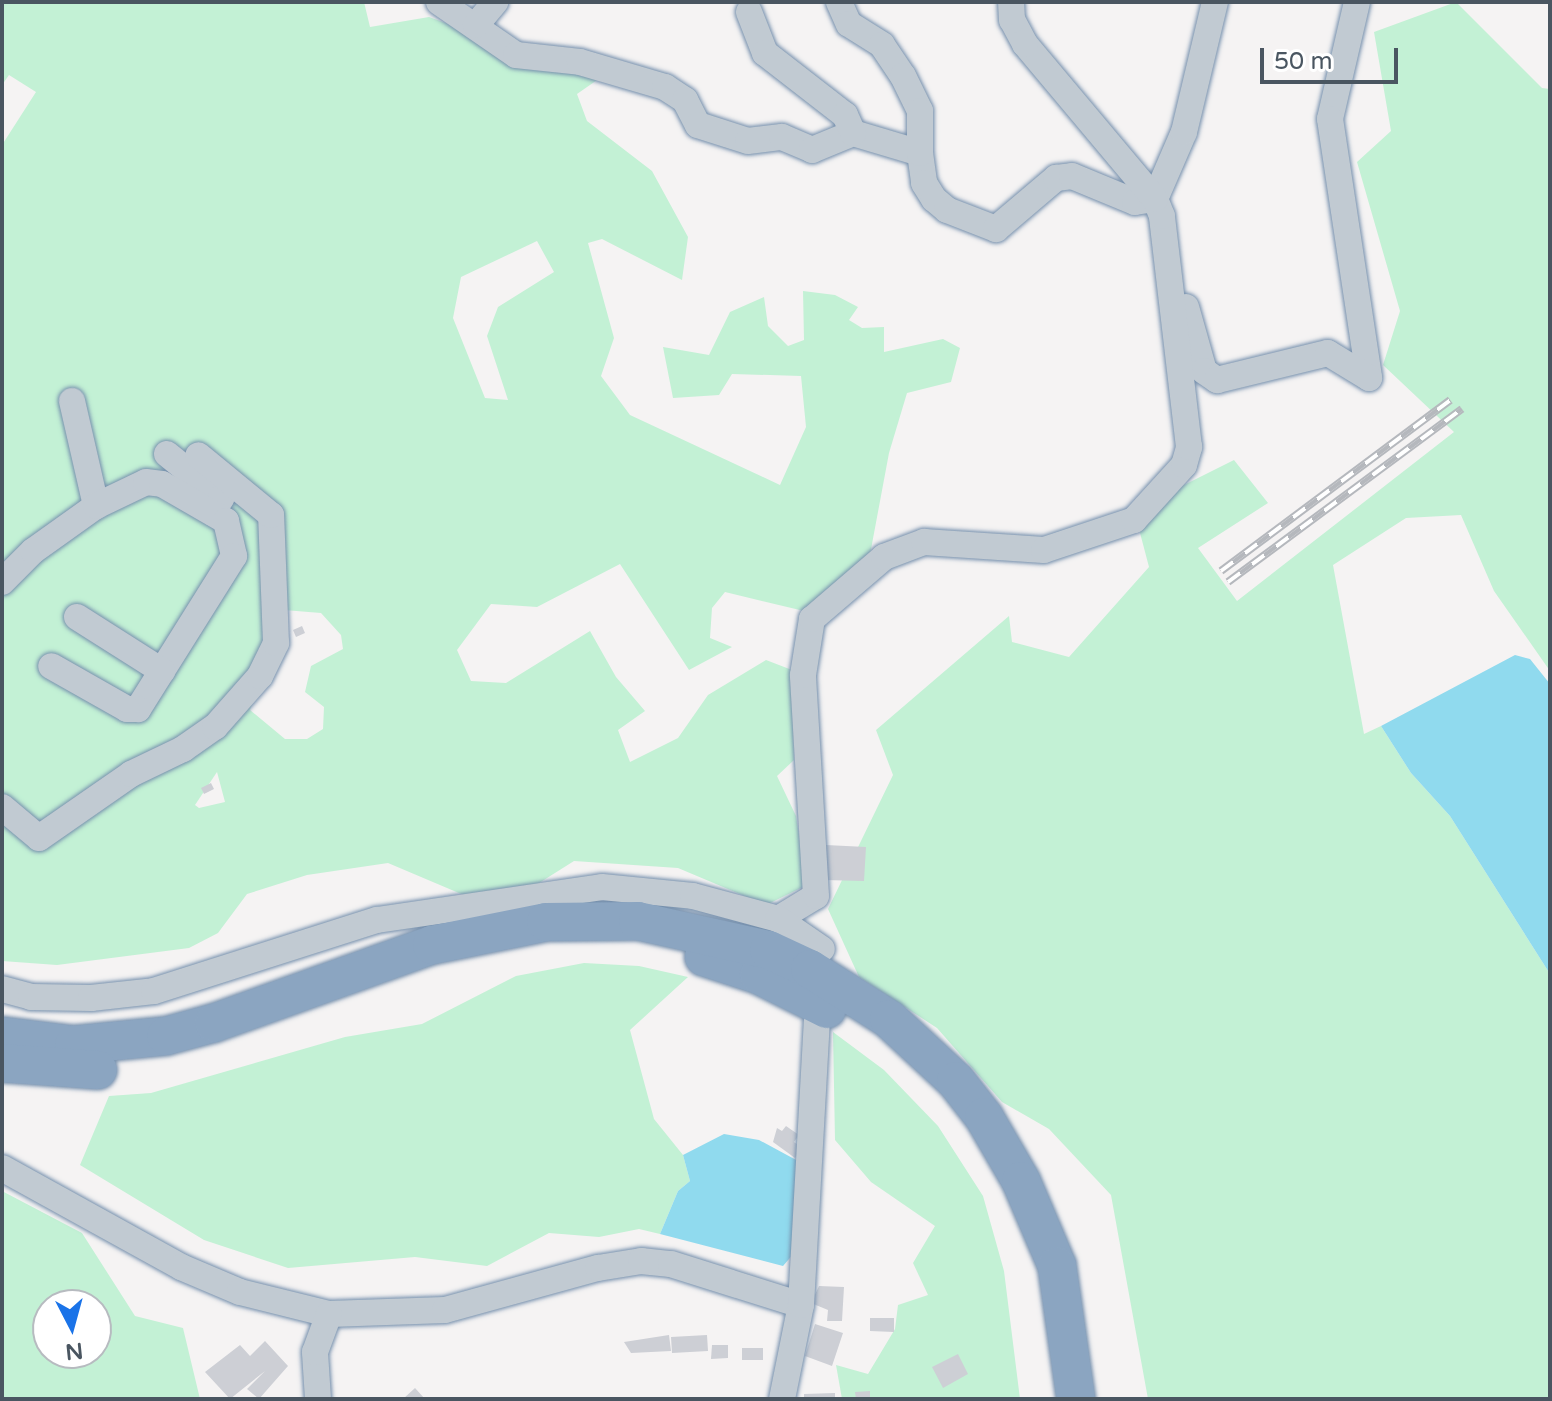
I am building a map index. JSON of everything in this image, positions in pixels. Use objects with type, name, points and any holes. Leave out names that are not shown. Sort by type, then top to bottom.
[{"type":"highway","points":[[2,1036],[74,1045],[166,1036],[240,1015],[432,945],[546,922],[638,921],[769,950],[810,969],[889,1019],[956,1081],[984,1117],[1021,1181],[1057,1266],[1076,1399]]},
{"type":"highway","points":[[2,1063],[74,1071],[171,1062],[275,1031],[439,969],[547,947],[635,945],[717,961],[799,993],[876,1041],[940,1100],[969,1136],[1001,1191],[1031,1268],[1050,1399]]},
{"type":"street","points":[[439,2],[516,55],[580,62],[665,87],[685,100],[698,125],[748,141],[782,137],[812,150],[853,133],[920,153]]},
{"type":"street","points":[[476,25],[495,2]]},
{"type":"street","points":[[839,2],[849,24],[882,45],[903,76],[920,111],[924,183],[934,199],[988,228],[1006,222],[1056,178],[1072,176],[1135,202],[1155,199]]},
{"type":"street","points":[[2,989],[31,997],[91,998],[154,991],[377,920],[602,887],[693,896],[778,919],[822,949],[803,675],[812,619],[884,557],[924,542],[1044,550],[1134,520],[1184,465],[1189,447],[1170,288],[1155,199],[1025,44],[1012,20],[1011,2]]},
{"type":"street","points":[[1155,199],[1187,120],[1215,2]]},
{"type":"street","points":[[1170,288],[1183,295],[1204,371],[1217,380],[1328,353],[1369,378],[1330,119],[1357,2]]},
{"type":"street","points":[[749,12],[765,53],[845,115],[853,133]]},
{"type":"street","points":[[72,401],[96,506]]},
{"type":"street","points":[[167,454],[221,498],[213,513]]},
{"type":"street","points":[[2,807],[39,838],[131,774],[215,727],[260,676],[276,643],[271,515],[198,455]]},
{"type":"street","points":[[2,582],[33,551],[96,506],[146,482],[162,484],[226,521],[234,556],[138,709],[127,709],[51,666]]},
{"type":"street","points":[[77,617],[162,671]]},
{"type":"street","points":[[778,919],[816,896]]},
{"type":"street","points":[[782,1399],[801,1305],[817,1021]]},
{"type":"street","points":[[2,1168],[181,1267],[240,1292],[329,1314],[445,1310],[641,1261],[671,1264],[801,1305]]},
{"type":"street","points":[[318,1399],[315,1352],[329,1314]]},
{"type":"green space","points":[[2,2],[364,2],[370,27],[429,17],[600,78],[577,94],[587,121],[652,171],[688,237],[682,280],[602,239],[588,243],[614,338],[601,376],[630,415],[780,485],[806,427],[801,376],[732,374],[719,395],[673,398],[663,347],[709,355],[730,312],[764,297],[768,326],[788,346],[804,340],[803,291],[835,295],[858,307],[849,320],[862,328],[884,327],[884,352],[943,339],[960,348],[951,382],[907,393],[889,453],[869,560],[804,611],[725,592],[712,608],[710,638],[732,647],[689,670],[620,564],[537,607],[491,604],[457,650],[471,681],[506,683],[590,631],[616,677],[645,711],[618,730],[630,762],[678,738],[708,695],[766,660],[792,670],[794,760],[777,776],[796,816],[807,885],[766,905],[678,868],[574,861],[528,890],[473,899],[388,863],[307,875],[247,894],[218,933],[189,948],[57,965],[2,961],[2,145],[36,92],[9,75],[2,85]],"holes":[[[537,241],[554,272],[498,307],[487,336],[508,400],[485,398],[453,318],[461,277]],[[284,610],[321,613],[341,635],[343,649],[311,666],[305,692],[324,707],[323,729],[307,739],[285,739],[250,710]],[[217,772],[225,802],[199,808],[195,805]]]},
{"type":"green space","points":[[1456,2],[1542,88],[1550,89],[1550,671],[1494,591],[1461,515],[1406,518],[1333,565],[1364,734],[1381,726],[1411,773],[1450,816],[1550,974],[1550,1399],[1148,1399],[1111,1195],[1049,1129],[1002,1102],[937,1028],[859,977],[828,909],[893,775],[876,730],[1009,616],[1012,642],[1069,657],[1149,567],[1139,529],[1182,486],[1234,460],[1268,503],[1198,548],[1237,601],[1454,432],[1383,365],[1400,311],[1357,162],[1391,131],[1374,32]]},
{"type":"green space","points":[[584,963],[639,966],[688,977],[630,1030],[654,1119],[683,1155],[690,1181],[678,1191],[660,1234],[639,1229],[599,1237],[549,1233],[487,1266],[415,1257],[288,1268],[204,1240],[80,1165],[109,1096],[151,1093],[345,1037],[422,1024],[516,976]]},
{"type":"green space","points":[[833,1032],[884,1070],[938,1126],[983,1196],[1004,1271],[1020,1399],[842,1399],[836,1365],[868,1374],[895,1329],[898,1305],[928,1295],[913,1263],[935,1226],[871,1182],[835,1140]]},
{"type":"green space","points":[[2,1191],[82,1233],[135,1316],[183,1328],[200,1399],[2,1399]]},
{"type":"water","points":[[1515,655],[1530,659],[1550,684],[1550,974],[1450,816],[1411,773],[1381,726]]},
{"type":"water","points":[[724,1134],[759,1140],[798,1161],[795,1252],[783,1266],[660,1234],[678,1191],[690,1181],[683,1155]]},
{"type":"building","points":[[302,626],[305,633],[296,637],[293,630]]},
{"type":"building","points":[[211,783],[214,789],[204,794],[201,788]]},
{"type":"building","points":[[826,845],[866,847],[864,881],[824,880]]},
{"type":"building","points":[[786,1126],[799,1135],[794,1142],[802,1148],[795,1158],[773,1142],[777,1128],[782,1131]]},
{"type":"building","points":[[819,1286],[844,1287],[842,1321],[827,1321],[828,1310],[811,1303]]},
{"type":"building","points":[[870,1318],[894,1318],[894,1332],[870,1331]]},
{"type":"building","points":[[815,1324],[843,1333],[832,1366],[805,1356]]},
{"type":"building","points":[[669,1335],[671,1351],[631,1353],[624,1342]]},
{"type":"building","points":[[707,1335],[708,1351],[672,1353],[671,1337]]},
{"type":"building","points":[[265,1341],[288,1366],[259,1399],[247,1389],[265,1371],[230,1399],[205,1372],[240,1345],[250,1356]]},
{"type":"building","points":[[712,1345],[728,1345],[728,1358],[711,1359]]},
{"type":"building","points":[[742,1348],[763,1348],[763,1360],[742,1360]]},
{"type":"building","points":[[958,1354],[968,1374],[943,1388],[932,1367]]},
{"type":"building","points":[[415,1388],[425,1399],[403,1399]]},
{"type":"building","points":[[870,1391],[870,1399],[856,1399],[855,1392]]},
{"type":"building","points":[[835,1393],[835,1399],[804,1399],[804,1394]]},
{"type":"railway","points":[[1221,571],[1450,400]]},
{"type":"railway","points":[[1228,582],[1462,409]]}]
